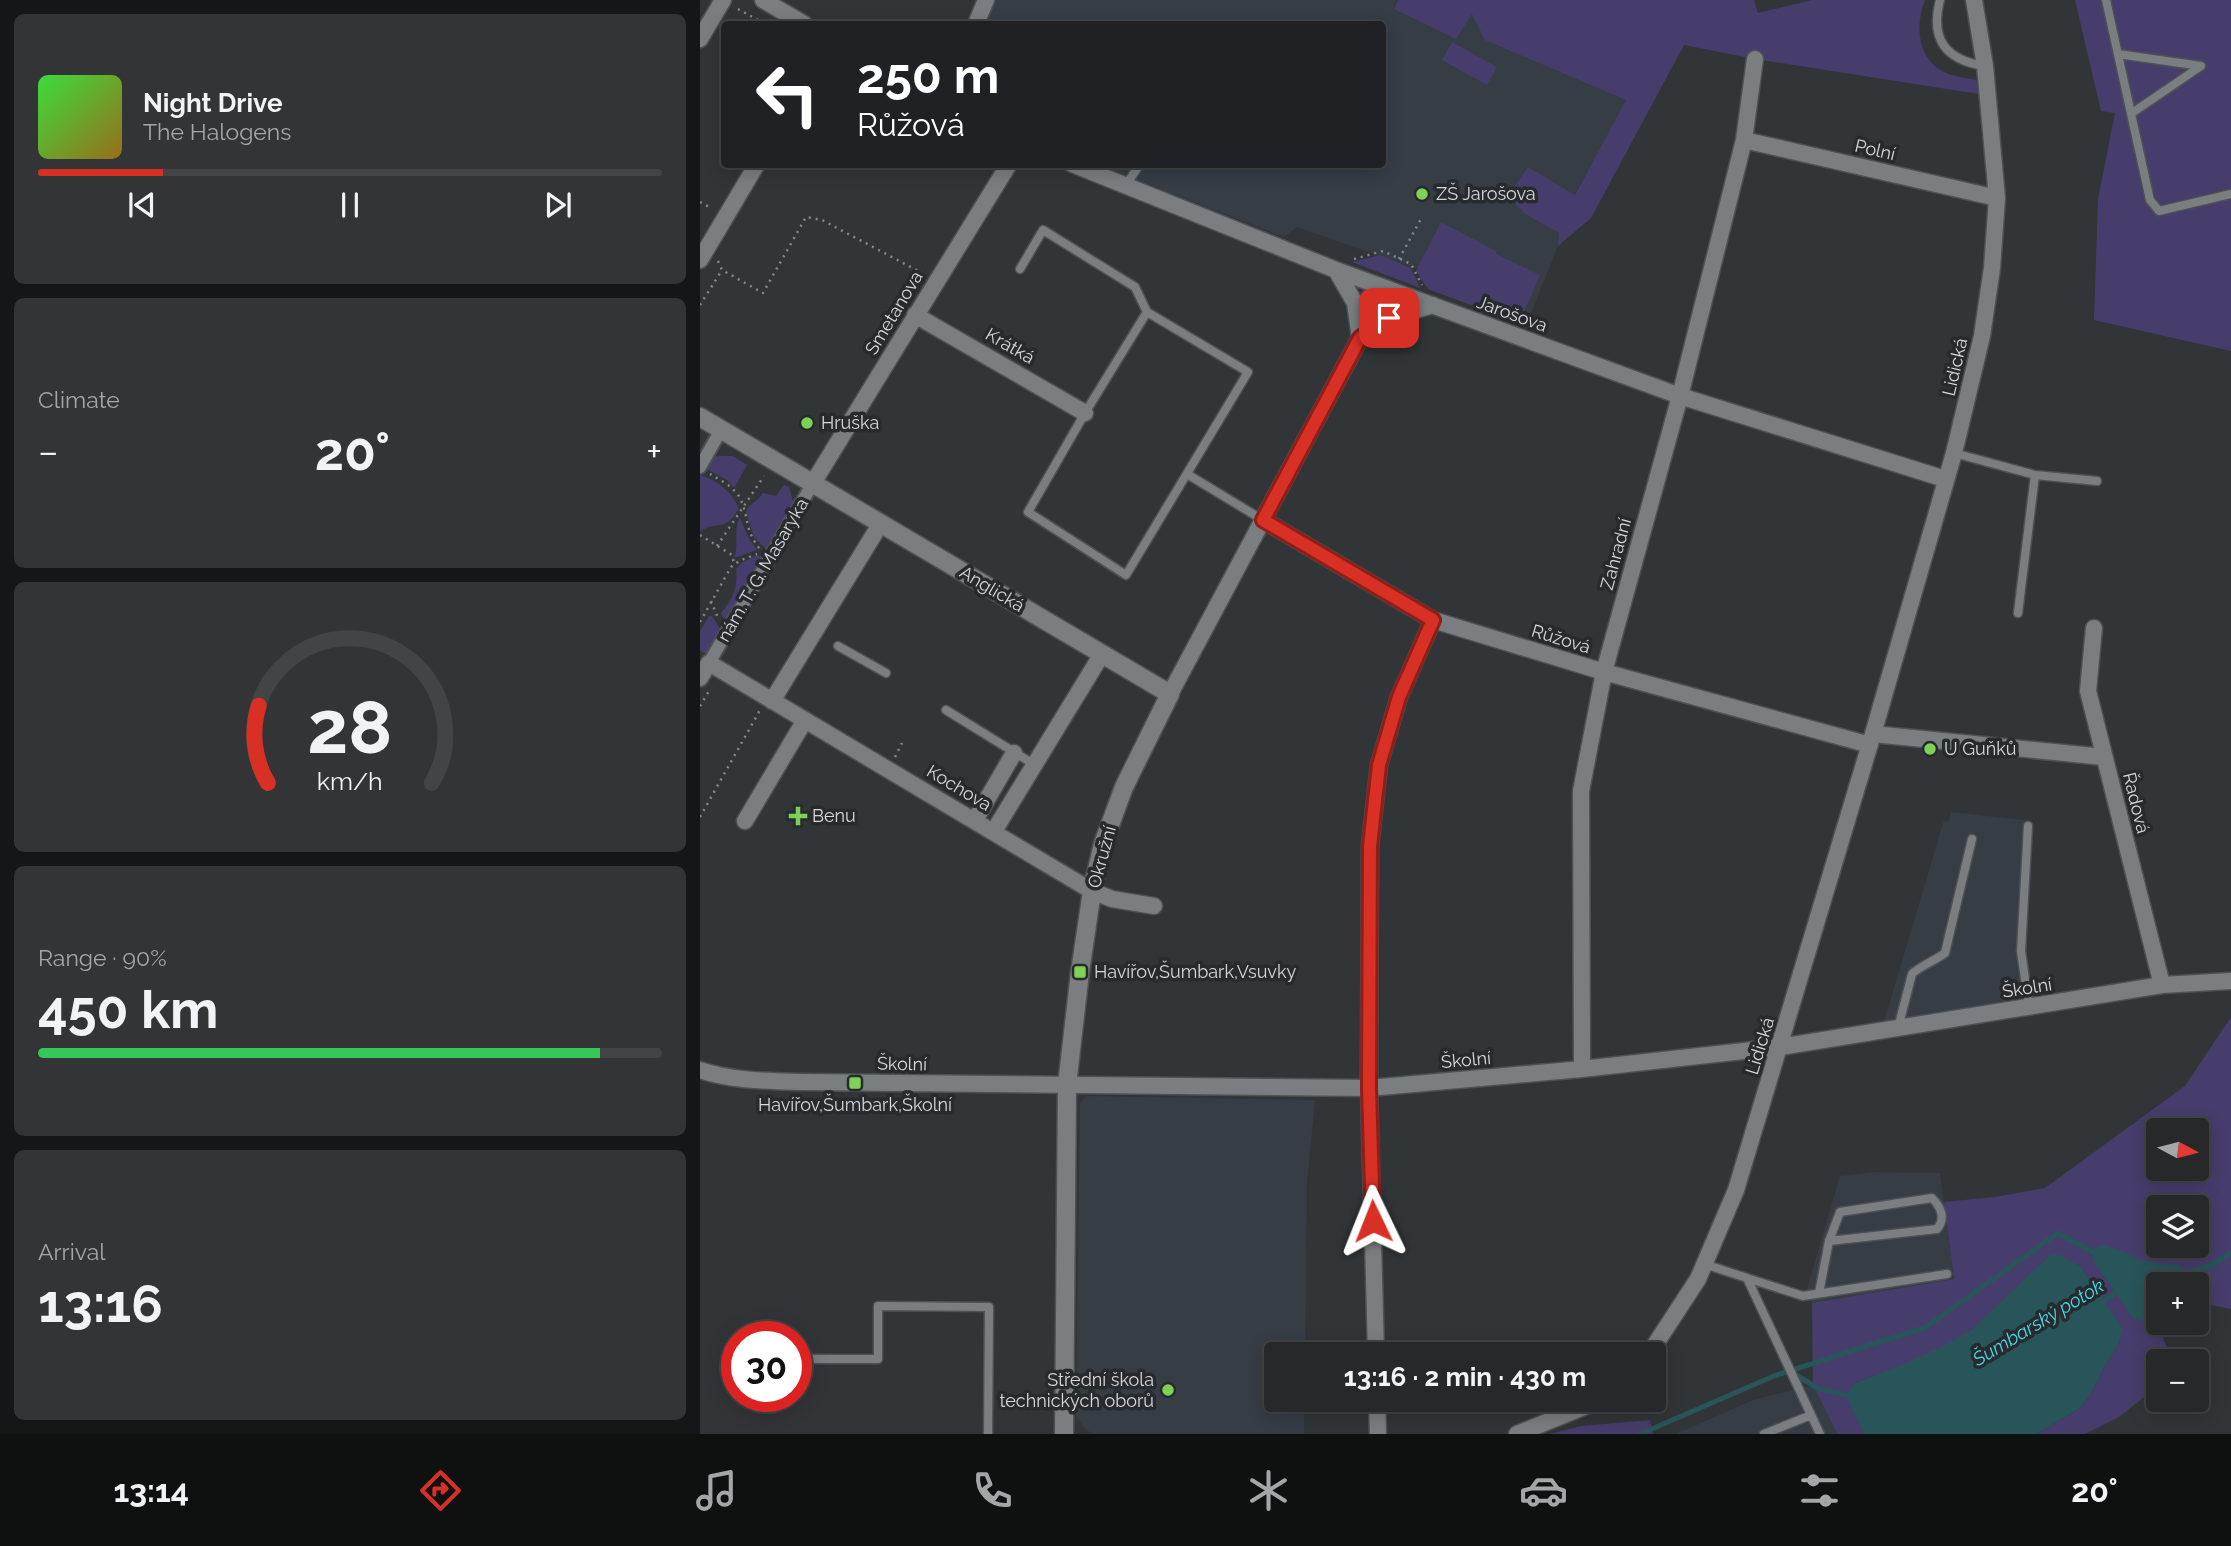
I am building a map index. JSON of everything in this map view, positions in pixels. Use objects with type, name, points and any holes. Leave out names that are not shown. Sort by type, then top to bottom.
[{"type":"street","points":[[700,39],[723,0]]},
{"type":"street","points":[[763,0],[799,21]]},
{"type":"street","points":[[977,21],[986,0]]},
{"type":"street","name":"Lidická","points":[[1657,1342],[1698,1279],[1736,1190],[1872,739],[1954,453],[1982,336],[1992,268],[1997,198],[1984,66],[1974,0]]},
{"type":"street","name":"Zahradní","points":[[1582,1069],[1581,791],[1604,672],[1680,396],[1744,139],[1755,59]]},
{"type":"street","name":"Polní","points":[[1744,139],[1997,198]]},
{"type":"street","points":[[707,257],[755,168]]},
{"type":"street","name":"Smetanova","points":[[813,483],[1007,168]]},
{"type":"street","name":"Jarošova","points":[[1082,168],[1340,266],[1433,305],[1680,396],[1945,480]]},
{"type":"street","points":[[1340,266],[1355,303],[1360,338]]},
{"type":"street","name":"Okružní","points":[[1064,1434],[1067,1085],[1092,891],[1103,844],[1124,787],[1170,694],[1360,338],[1389,318],[1433,305]]},
{"type":"street","name":"Krátká","points":[[915,315],[1085,413]]},
{"type":"street","points":[[700,417],[721,430],[704,470]]},
{"type":"street","name":"nám. T. G. Masaryka","points":[[700,678],[813,483],[721,430]]},
{"type":"street","name":"Anglická","points":[[813,483],[1170,694]]},
{"type":"street","name":"Růžová","points":[[1263,520],[1433,620],[1604,672],[1872,739]]},
{"type":"street","points":[[770,699],[881,523]]},
{"type":"street","points":[[1376,1342],[1369,1088],[1370,846],[1379,765],[1399,697],[1433,620]]},
{"type":"street","name":"Řadová","points":[[2094,628],[2088,691],[2162,985]]},
{"type":"street","points":[[994,831],[1102,654]]},
{"type":"street","name":"Kochova","points":[[709,663],[1092,891],[1112,899],[1154,906]]},
{"type":"street","points":[[745,821],[805,720]]},
{"type":"street","points":[[1872,739],[2104,757]]},
{"type":"street","points":[[975,820],[1014,753]]},
{"type":"street","name":"Školní","points":[[700,1070],[715,1075],[756,1080],[1369,1088],[1582,1069],[1780,1047],[2162,985],[2231,981]]},
{"type":"street","points":[[1377,1412],[1378,1434]]},
{"type":"street","points":[[1517,1434],[1571,1412]]},
{"type":"lane","points":[[1940,0],[1936,17],[1942,46],[1955,59],[1984,66]]},
{"type":"lane","points":[[2106,0],[2150,200],[2159,211],[2231,194]]},
{"type":"lane","points":[[2118,54],[2202,66],[2132,113]]},
{"type":"lane","points":[[1125,186],[1137,168]]},
{"type":"lane","points":[[1020,269],[1043,230],[1135,287],[1147,312],[1248,372],[1126,575],[1028,512],[1147,312]]},
{"type":"lane","points":[[1954,453],[2035,475],[2097,481]]},
{"type":"lane","points":[[1186,474],[1263,520]]},
{"type":"lane","points":[[2018,613],[2035,475]]},
{"type":"lane","points":[[838,646],[886,673]]},
{"type":"lane","points":[[946,710],[1035,765]]},
{"type":"lane","points":[[2028,826],[2021,951],[2029,1007]]},
{"type":"lane","points":[[1898,1028],[1912,974],[1945,953],[1972,839]]},
{"type":"lane","points":[[1819,1293],[1829,1241],[1839,1212],[1933,1199],[1942,1215],[1941,1225],[1937,1229],[1829,1241]]},
{"type":"lane","points":[[1704,1264],[1803,1296],[1947,1274]]},
{"type":"lane","points":[[1747,1278],[1820,1434]]},
{"type":"lane","points":[[812,1359],[878,1359],[878,1306],[989,1307],[988,1434]]},
{"type":"lane","points":[[1764,1434],[1811,1415]]},
{"type":"path","points":[[723,0],[760,21]]},
{"type":"path","points":[[707,257],[722,270],[763,293],[806,217],[822,220],[927,275]]},
{"type":"path","points":[[1399,258],[1421,219]]},
{"type":"path","points":[[1340,266],[1383,251],[1411,264],[1425,291],[1413,287]]},
{"type":"path","points":[[700,305],[722,270]]},
{"type":"path","points":[[718,546],[769,467]]},
{"type":"path","points":[[700,621],[734,564],[754,554],[763,553],[748,529],[740,498],[726,484],[704,470]]},
{"type":"path","points":[[700,535],[732,555],[734,564]]},
{"type":"path","points":[[700,817],[770,699]]},
{"type":"shaded area","points":[[986,0],[1397,0],[1394,8],[1472,13],[1661,0],[1627,100],[1574,196],[1528,167],[1525,214],[1559,233],[1558,246],[1531,313],[1297,227],[1284,237],[1107,168],[1386,168],[1386,21],[977,21]]},
{"type":"shaded area","points":[[1398,0],[1754,0],[1758,13],[1812,0],[1925,0],[1920,32],[1925,53],[1939,69],[1976,80],[1979,94],[1755,59],[1684,45],[1591,218],[1558,246],[1559,233],[1525,214],[1515,203],[1515,186],[1528,167],[1575,195],[1626,100],[1485,40],[1472,14],[1456,39],[1394,9]]},
{"type":"shaded area","points":[[2075,0],[2231,0],[2231,351],[2094,320],[2098,199],[2115,113],[2101,111]]},
{"type":"shaded area","points":[[1452,42],[1497,67],[1487,85],[1442,60]]},
{"type":"shaded area","points":[[1441,222],[1496,251],[1496,254],[1540,275],[1519,323],[1428,289],[1416,271]]},
{"type":"shaded area","points":[[1380,255],[1411,268],[1420,288],[1352,262]]},
{"type":"shaded area","points":[[1365,288],[1389,296],[1392,305],[1389,311],[1369,321],[1363,318],[1358,294]]},
{"type":"shaded area","points":[[733,456],[747,465],[734,488],[727,480],[705,468],[711,457]]},
{"type":"shaded area","points":[[700,475],[723,487],[739,508],[726,523],[700,531]]},
{"type":"shaded area","points":[[784,485],[789,487],[794,505],[768,551],[754,537],[746,512],[763,493],[776,496]]},
{"type":"shaded area","points":[[740,518],[757,550],[734,557],[737,528]]},
{"type":"shaded area","points":[[755,556],[764,556],[725,622],[721,613],[734,593],[736,569],[741,563]]},
{"type":"shaded area","points":[[709,616],[712,616],[721,630],[706,654],[700,651],[700,631]]},
{"type":"shaded area","points":[[1951,812],[2032,821],[2024,947],[2031,1000],[1883,1025],[1944,820],[1948,822]]},
{"type":"shaded area","points":[[2231,1017],[2231,1309],[2209,1305],[2209,1272],[2146,1272],[2146,1335],[2163,1335],[2168,1349],[2146,1349],[2146,1396],[2119,1417],[2085,1434],[2037,1434],[2080,1408],[2119,1344],[2121,1328],[2080,1266],[2050,1255],[1992,1312],[1959,1338],[1915,1360],[1855,1383],[1858,1420],[1864,1434],[1837,1434],[1813,1385],[1812,1303],[1954,1279],[1944,1202],[2045,1188],[2185,1086]]},
{"type":"shaded area","points":[[1086,1096],[1315,1100],[1307,1184],[1305,1342],[1264,1342],[1264,1412],[1304,1412],[1304,1434],[1094,1434],[1086,1430],[1076,1416],[1080,1102]]},
{"type":"shaded area","points":[[1876,1172],[1940,1173],[1954,1279],[1812,1303],[1807,1289],[1840,1176]]},
{"type":"shaded area","points":[[1813,1385],[1837,1434],[1676,1434],[1753,1400]]},
{"type":"shaded area","points":[[1650,1420],[1653,1434],[1550,1434],[1581,1426]]},
{"type":"water","points":[[2105,1245],[2145,1261],[2178,1265],[2185,1270],[2146,1272],[2146,1321],[2133,1318],[2094,1262],[2092,1249]]},
{"type":"water","points":[[2050,1255],[2060,1255],[2080,1266],[2122,1328],[2119,1344],[2080,1408],[2037,1434],[1864,1434],[1846,1396],[1855,1383],[1902,1365],[1971,1330]]},
{"type":"waterway","points":[[1640,1434],[1774,1376],[1926,1327],[2058,1233],[2096,1254]]},
{"type":"waterway","points":[[2189,1272],[2211,1265],[2231,1253]]},
{"type":"waterway","name":"Šumbarský potok","points":[[2098,1304],[2119,1291]]},
{"type":"waterway","name":"Šumbarský potok","points":[[1791,1372],[1819,1389],[1853,1396]]},
{"type":"place","name":"ZŠ Jarošova","points":[[1422,194]]},
{"type":"place","name":"Hruška","points":[[807,423]]},
{"type":"place","name":"U Guňků","points":[[1930,749]]},
{"type":"place","name":"Benu","points":[[798,816]]},
{"type":"place","name":"Havířov,Šumbark,Vsuvky","points":[[1080,972]]},
{"type":"place","name":"Havířov,Šumbark,Školní","points":[[855,1083]]},
{"type":"place","name":"Střední škola technických oborů","points":[[1168,1390]]},
{"type":"route","points":[[1373,1221],[1369,1088],[1370,846],[1379,765],[1399,697],[1433,620],[1263,520],[1360,338],[1389,318]]}]
